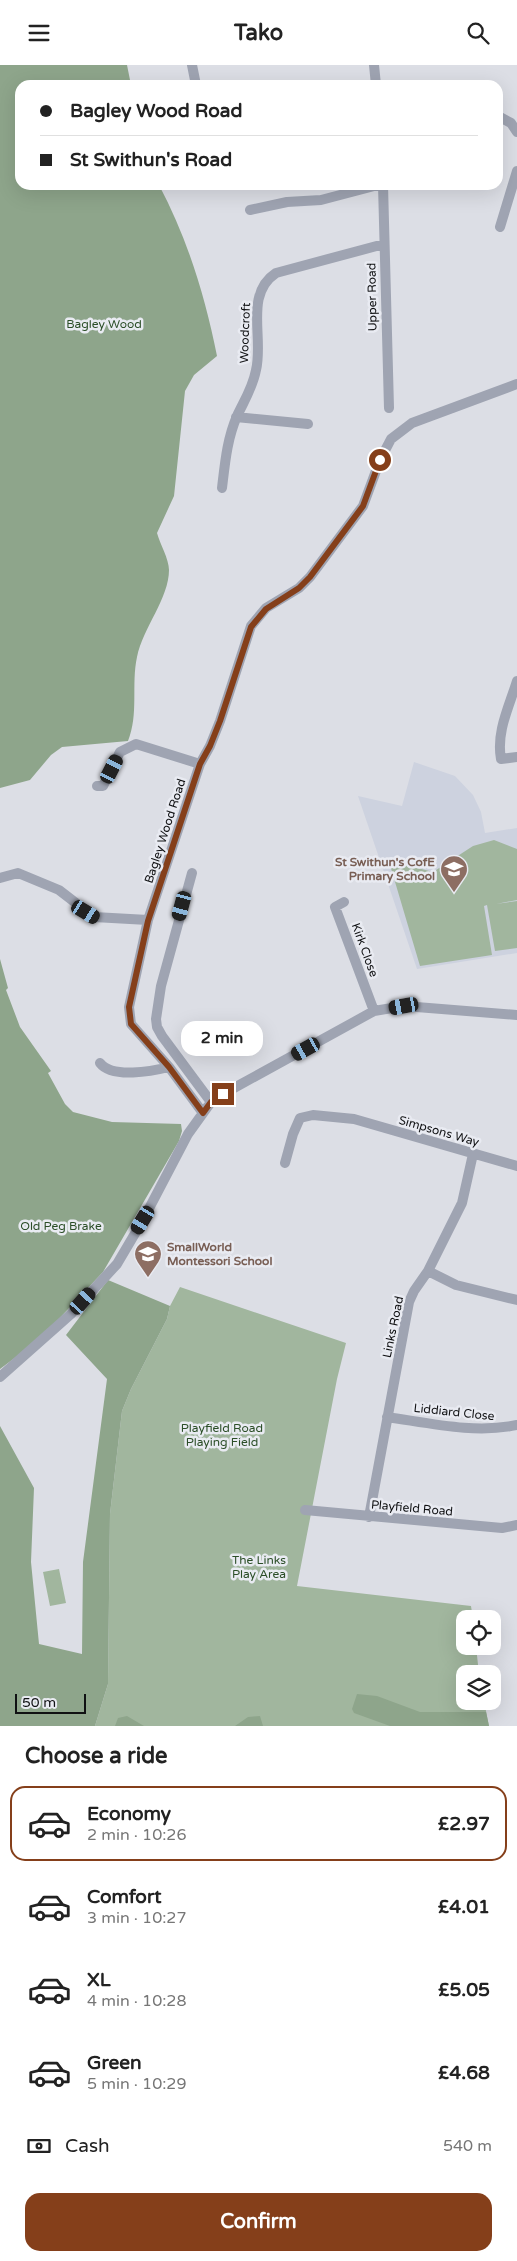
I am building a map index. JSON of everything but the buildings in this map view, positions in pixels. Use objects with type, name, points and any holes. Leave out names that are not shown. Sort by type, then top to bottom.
[{"type":"street","points":[[192,65],[195,80]]},
{"type":"street","points":[[374,65],[376,80]]},
{"type":"street","points":[[503,119],[511,123],[517,132]]},
{"type":"street","points":[[500,227],[517,171]]},
{"type":"street","points":[[250,210],[287,202],[321,200],[359,190]]},
{"type":"street","name":"Upper Road","points":[[383,190],[389,408]]},
{"type":"street","name":"Woodcroft","points":[[222,488],[227,446],[236,417],[249,392],[257,368],[258,301],[260,289],[266,279],[276,273],[384,245]]},
{"type":"street","name":"Bagley Wood Road","points":[[203,1113],[169,1067],[131,1024],[129,1007],[148,921],[200,764],[220,721],[251,627],[266,609],[299,588],[349,525],[363,506],[380,460],[391,439],[412,423],[517,384]]},
{"type":"street","points":[[236,417],[308,424]]},
{"type":"street","points":[[517,681],[500,736],[499,746],[501,759],[517,757]]},
{"type":"street","points":[[97,786],[103,786],[120,752],[136,744],[200,764]]},
{"type":"street","points":[[0,878],[18,873],[59,891],[94,917],[148,921]]},
{"type":"street","points":[[192,873],[161,986],[156,1019],[157,1027],[162,1036],[211,1102]]},
{"type":"street","name":"Kirk Close","points":[[344,902],[335,907],[374,1011]]},
{"type":"street","points":[[0,1377],[71,1314],[117,1264],[143,1220],[188,1134],[211,1102],[374,1011],[404,1006],[517,1015]]},
{"type":"street","points":[[101,1067],[112,1072],[152,1071],[169,1067]]},
{"type":"street","name":"Simpsons Way","points":[[285,1163],[293,1134],[300,1118],[313,1115],[354,1119],[517,1166]]},
{"type":"street","name":"Links Road","points":[[369,1517],[409,1302],[428,1271],[462,1203],[473,1154]]},
{"type":"street","points":[[428,1271],[456,1285],[517,1300]]},
{"type":"street","name":"Liddiard Close","points":[[387,1417],[482,1429],[499,1429],[517,1425]]},
{"type":"street","name":"Playfield Road","points":[[305,1510],[502,1528],[517,1525]]},
{"type":"shaded area","name":"St Swithun's CofE Primary School","points":[[414,762],[455,776],[473,795],[481,812],[485,833],[517,828],[517,953],[417,969],[358,796],[402,806]]},
{"type":"green space","name":"Bagley Wood","points":[[0,65],[127,65],[130,80],[15,80],[15,190],[161,190],[187,247],[201,290],[217,356],[194,375],[185,391],[174,496],[157,533],[169,566],[168,581],[137,657],[133,720],[128,741],[62,747],[51,755],[30,780],[0,788]]},
{"type":"green space","points":[[494,840],[517,849],[517,900],[496,904],[517,901],[517,948],[495,951],[487,905],[484,906],[492,955],[420,966],[390,865],[391,861],[433,872],[473,846]]},
{"type":"green space","name":"Old Peg Brake","points":[[0,959],[8,988],[6,990],[20,1027],[51,1071],[48,1073],[65,1104],[73,1112],[112,1122],[181,1124],[182,1131],[179,1141],[103,1272],[40,1339],[0,1369]]},
{"type":"green space","points":[[108,1280],[170,1306],[167,1319],[131,1389],[122,1411],[110,1514],[108,1684],[95,1726],[0,1726],[0,1426],[34,1488],[31,1562],[39,1644],[82,1654],[83,1562],[107,1379],[66,1335]]},
{"type":"green space","points":[[180,1287],[346,1343],[337,1379],[297,1586],[471,1606],[472,1610],[456,1610],[456,1655],[477,1655],[478,1665],[456,1665],[456,1710],[486,1710],[489,1726],[95,1726],[108,1684],[110,1514],[122,1411],[131,1389],[167,1319],[170,1306]]},
{"type":"green space","points":[[59,1569],[66,1603],[50,1606],[43,1572]]},
{"type":"green space","points":[[357,1694],[377,1696],[420,1712],[486,1712],[489,1726],[390,1726],[354,1713],[352,1709]]},
{"type":"green space","points":[[127,1716],[144,1726],[115,1726],[118,1718]]},
{"type":"green space","points":[[260,1716],[263,1726],[235,1726],[248,1717]]},
{"type":"place","name":"St Swithun's CofE Primary School","points":[[454,893]]},
{"type":"place","name":"SmallWorld Montessori School","points":[[148,1278]]},
{"type":"route","points":[[223,1094],[211,1102],[203,1113],[169,1067],[131,1024],[129,1007],[137,980],[148,921],[200,764],[220,721],[251,627],[258,616],[266,609],[299,588],[310,577],[363,506],[372,487],[380,460]]},
{"type":"park label","name":"Playfield Road Playing Field","points":[[222,1435]]},
{"type":"park label","name":"The Links Play Area","points":[[259,1567]]}]
